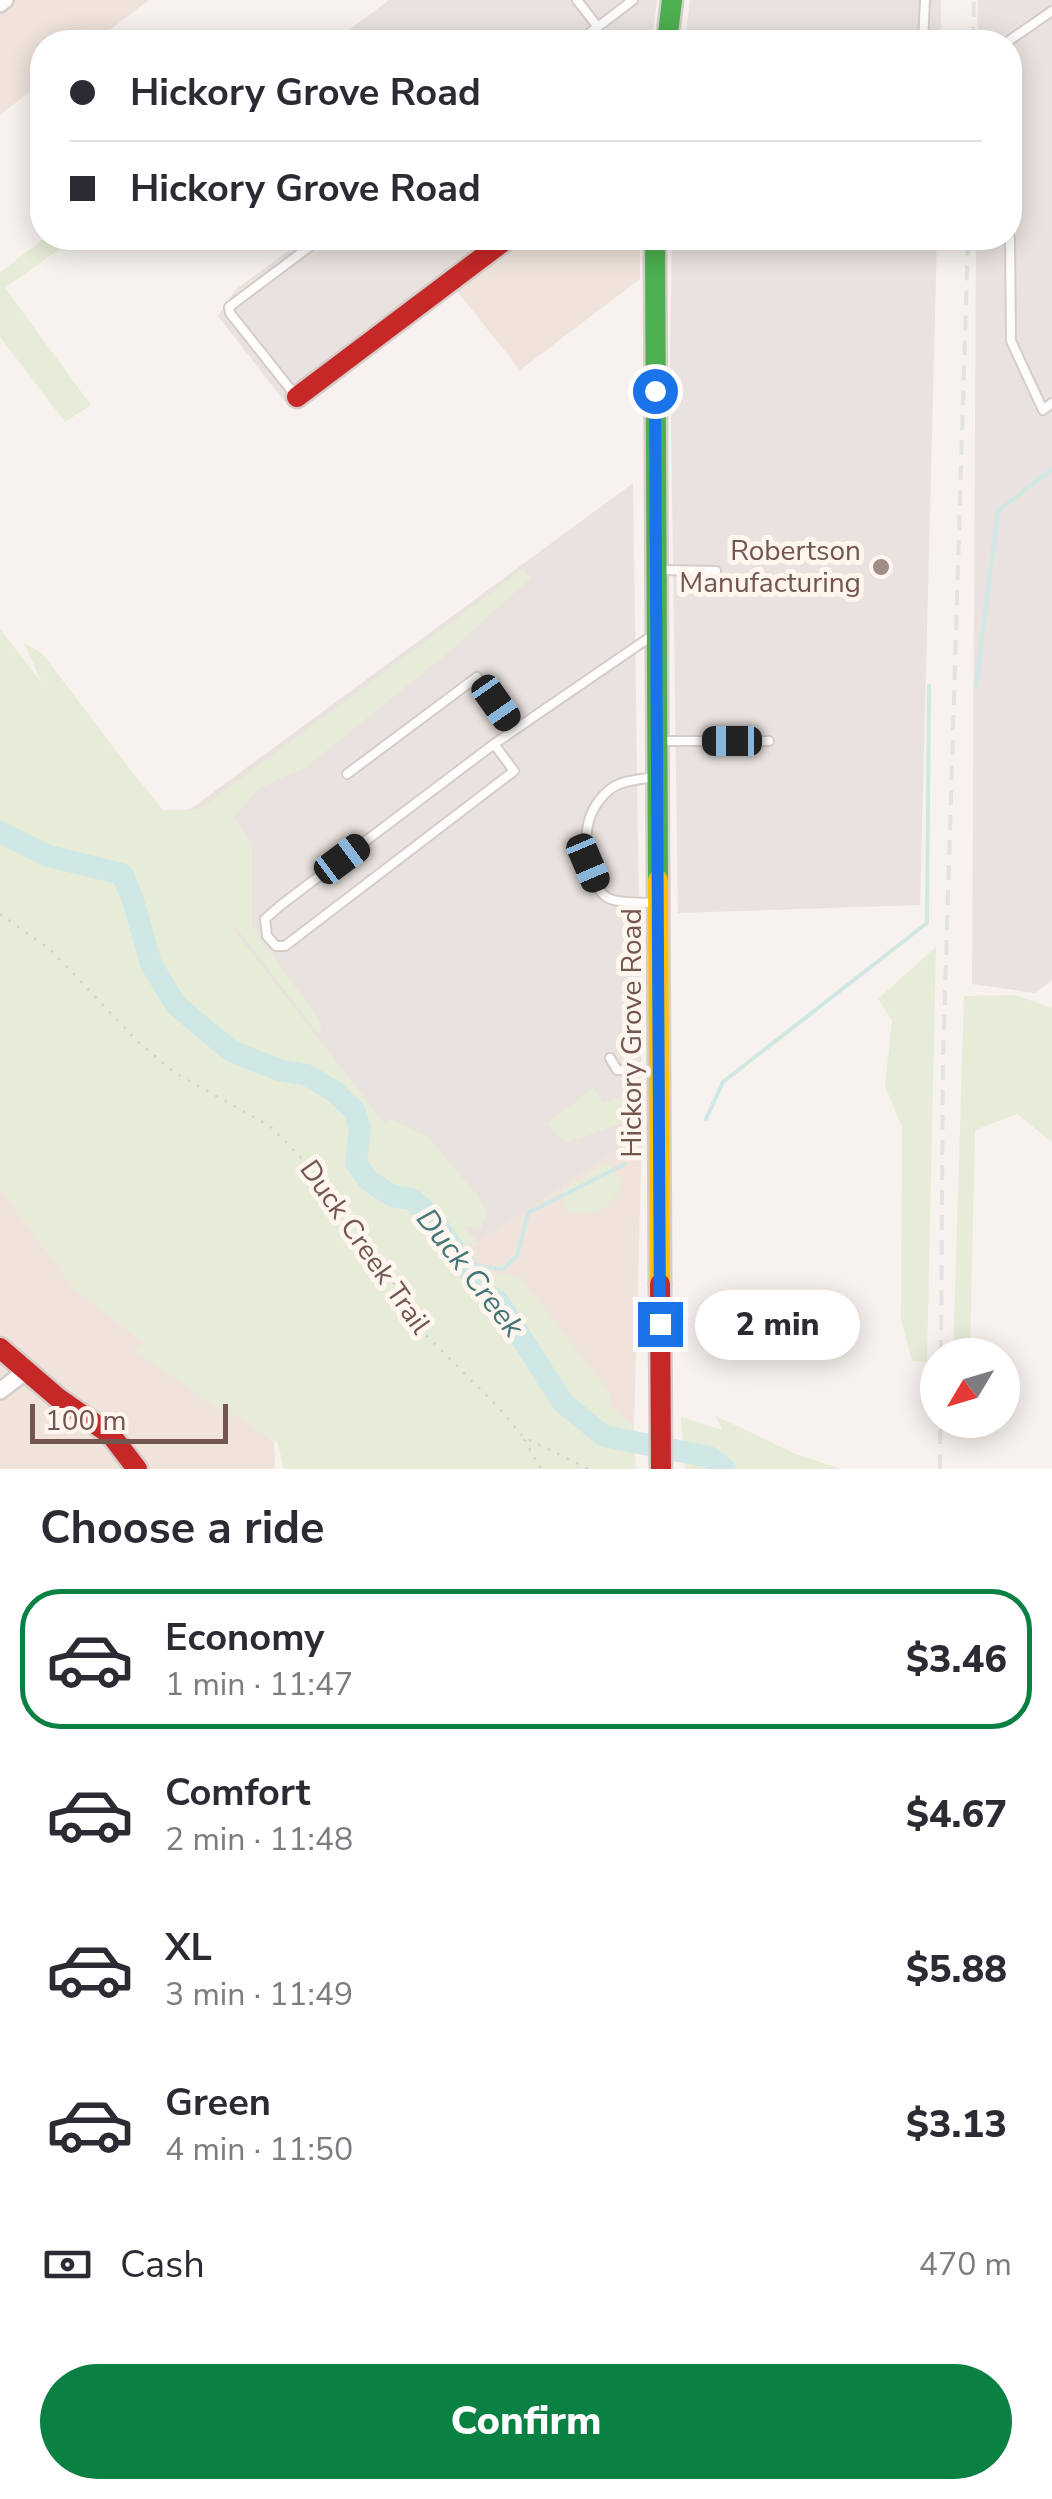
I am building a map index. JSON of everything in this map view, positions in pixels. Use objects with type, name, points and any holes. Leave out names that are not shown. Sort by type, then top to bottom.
[{"type":"main road","points":[[668,30],[672,0]]},
{"type":"main road","points":[[297,397],[492,250]]},
{"type":"main road","name":"Hickory Grove Road","points":[[655,250],[661,1469]]},
{"type":"main road","points":[[0,1348],[58,1398],[111,1435],[137,1469]]},
{"type":"street","points":[[0,1392],[26,1371]]},
{"type":"lane","points":[[577,0],[598,28]]},
{"type":"lane","points":[[595,30],[634,0]]},
{"type":"lane","points":[[924,30],[925,0]]},
{"type":"lane","points":[[1022,32],[1052,11]]},
{"type":"lane","points":[[297,397],[229,307],[305,250]]},
{"type":"lane","points":[[1010,250],[1011,340],[1043,410],[1052,404]]},
{"type":"lane","points":[[656,570],[716,570]]},
{"type":"lane","points":[[494,744],[514,771],[285,946],[276,946],[267,936],[266,919],[281,905],[494,744],[514,729],[657,633]]},
{"type":"lane","points":[[347,774],[477,677],[514,729]]},
{"type":"lane","points":[[658,741],[769,741]]},
{"type":"lane","points":[[658,777],[609,789],[585,830],[588,863],[601,892],[610,899],[658,903]]},
{"type":"lane","points":[[610,1058],[617,1070],[660,1071]]},
{"type":"path","name":"Duck Creek Trail","points":[[0,914],[51,950],[136,1040],[175,1072],[270,1126],[322,1180],[387,1269],[418,1327],[499,1408],[523,1438],[588,1469]]},
{"type":"path","points":[[523,1438],[541,1469]]},
{"type":"path","points":[[575,1469],[582,1466]]},
{"type":"shaded area","points":[[0,0],[149,0],[110,30],[30,30],[30,91],[0,115]]},
{"type":"shaded area","points":[[389,0],[657,0],[653,30],[349,30]]},
{"type":"shaded area","points":[[690,0],[941,0],[941,30],[686,30]]},
{"type":"shaded area","points":[[978,0],[1052,0],[1052,980],[1035,993],[972,984],[976,250],[1022,250],[1022,30],[977,30]]},
{"type":"shaded area","points":[[290,250],[482,250],[284,401],[218,316],[235,290]]},
{"type":"shaded area","points":[[513,250],[640,250],[640,279],[520,370],[457,291]]},
{"type":"shaded area","points":[[672,250],[937,250],[920,905],[678,913]]},
{"type":"shaded area","points":[[633,483],[642,1134],[477,1243],[158,833]]},
{"type":"shaded area","points":[[642,1134],[634,1427],[469,1289],[450,1265]]},
{"type":"shaded area","points":[[0,1188],[75,1289],[274,1442],[275,1469],[0,1469]]},
{"type":"green space","points":[[30,249],[58,250],[5,288],[91,405],[65,422],[0,337],[0,272]]},
{"type":"green space","points":[[523,569],[531,578],[444,656],[306,767],[260,788],[233,817],[252,844],[252,926],[322,1024],[319,1035],[243,936],[227,921],[384,1123],[391,1119],[429,1138],[477,1195],[488,1213],[480,1229],[465,1227],[477,1243],[450,1266],[469,1289],[526,1337],[505,1302],[468,1279],[476,1270],[520,1277],[611,1395],[609,1405],[634,1427],[636,1469],[284,1469],[277,1440],[274,1442],[244,1419],[225,1413],[134,1351],[144,1342],[75,1289],[0,1188],[0,629],[42,683],[24,643],[42,653],[163,810],[200,809]]},
{"type":"green space","points":[[936,947],[928,1338],[920,1338],[920,1362],[912,1361],[901,1319],[902,1127],[885,1086],[892,1020],[878,999]]},
{"type":"green space","points":[[1015,995],[1052,1008],[1052,1142],[1017,1114],[975,1130],[970,1338],[954,1338],[964,996]]},
{"type":"green space","points":[[593,1088],[603,1103],[645,1089],[647,1115],[565,1143],[547,1124]]},
{"type":"green space","points":[[608,1163],[622,1182],[613,1200],[594,1212],[566,1212],[562,1190]]},
{"type":"green space","points":[[716,1416],[796,1454],[842,1469],[685,1469],[681,1417],[722,1430]]},
{"type":"waterway","points":[[976,686],[998,511],[1052,469]]},
{"type":"waterway","points":[[706,1119],[723,1082],[927,923],[929,686]]},
{"type":"waterway","name":"Duck Creek","points":[[0,832],[48,856],[122,874],[151,964],[176,1005],[231,1051],[279,1070],[307,1075],[335,1092],[354,1110],[360,1127],[356,1163],[368,1180],[392,1196],[412,1199],[431,1216],[484,1293],[498,1301],[563,1403],[604,1436],[709,1457],[725,1469]]},
{"type":"waterway","points":[[464,1265],[503,1269],[517,1256],[528,1213],[625,1164]]},
{"type":"railway","points":[[973,30],[974,0]]},
{"type":"railway","points":[[941,1338],[943,1059],[968,250]]},
{"type":"railway","points":[[940,1438],[940,1469]]},
{"type":"traffic: fast","points":[[668,30],[672,0]]},
{"type":"traffic: fast","points":[[655,250],[658,880]]},
{"type":"traffic: slow","points":[[658,880],[660,1284]]},
{"type":"traffic: jam","points":[[297,397],[492,250]]},
{"type":"traffic: jam","points":[[660,1284],[661,1469]]},
{"type":"traffic: jam","points":[[0,1348],[58,1398],[111,1435],[137,1469]]},
{"type":"place","name":"Robertson Manufacturing","points":[[881,567]]},
{"type":"route","points":[[655,391],[660,1324]]}]
